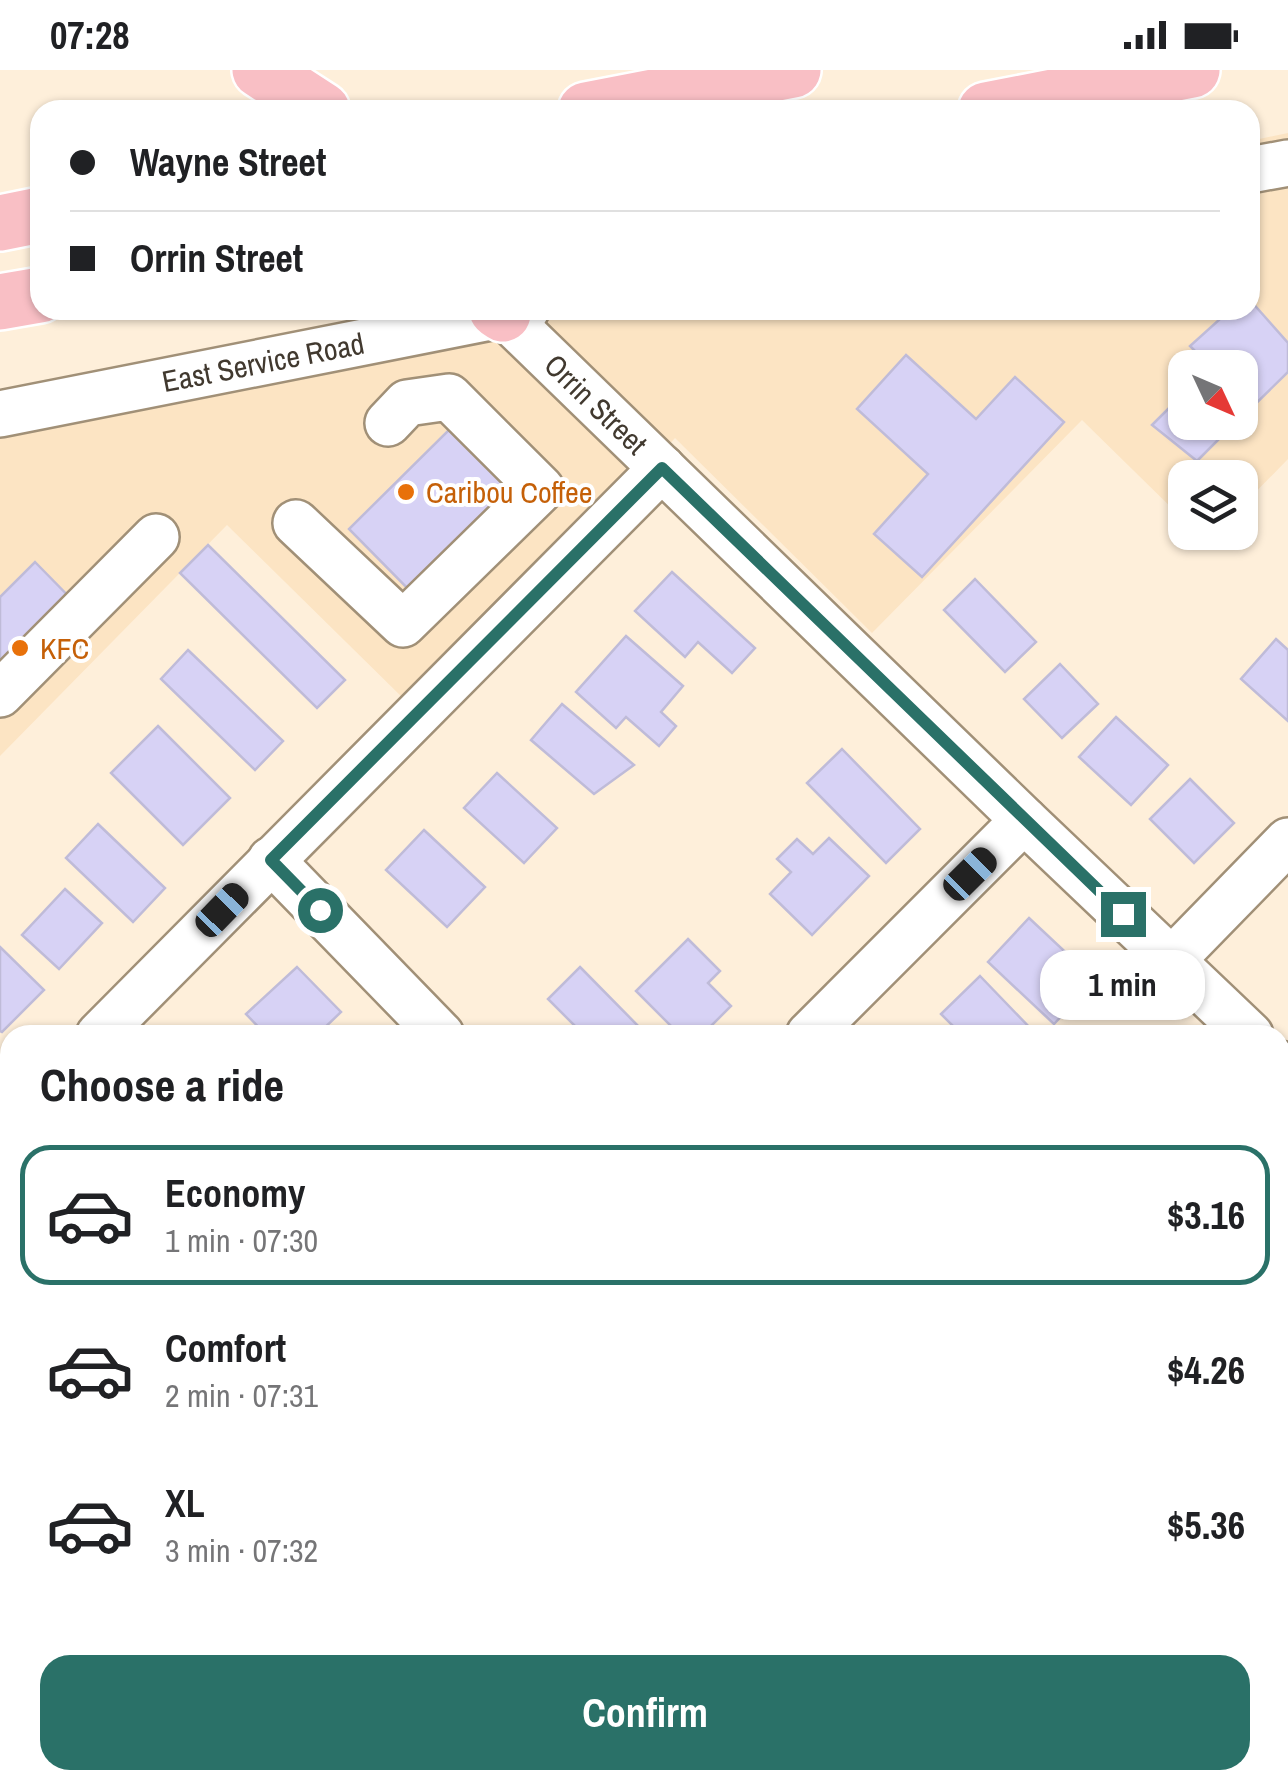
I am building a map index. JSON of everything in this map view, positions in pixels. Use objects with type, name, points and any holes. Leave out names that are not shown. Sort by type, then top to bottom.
[{"type":"highway","points":[[250,70],[266,100]]},
{"type":"highway","points":[[260,70],[306,100]]},
{"type":"highway","points":[[638,100],[793,70]]},
{"type":"highway","points":[[1038,100],[1192,70]]},
{"type":"highway","points":[[0,223],[30,217]]},
{"type":"highway","points":[[0,302],[30,296]]},
{"type":"street","points":[[1260,168],[1288,162]]},
{"type":"street","name":"East Service Road","points":[[0,414],[462,320]]},
{"type":"street","name":"Orrin Street","points":[[515,320],[662,468],[1240,1025]]},
{"type":"street","points":[[296,523],[403,624],[542,488],[450,398],[407,403],[388,423]]},
{"type":"street","points":[[109,1025],[662,468]]},
{"type":"street","points":[[0,694],[156,537]]},
{"type":"street","points":[[819,1025],[1024,820]]},
{"type":"street","points":[[1172,960],[1288,841]]},
{"type":"street","points":[[271,860],[431,1025]]},
{"type":"shaded area","points":[[1288,133],[1288,459],[1258,490],[1258,460],[1168,460],[1168,504],[1082,420],[872,633],[675,438],[408,703],[227,525],[0,756],[0,400],[420,320],[1260,320],[1260,139]]},
{"type":"building","points":[[1260,311],[1288,343],[1288,372],[1258,401],[1258,350],[1194,350],[1190,346],[1219,320],[1260,320]]},
{"type":"building","points":[[906,355],[976,419],[1015,377],[1064,422],[922,577],[874,534],[928,474],[857,409]]},
{"type":"building","points":[[1168,409],[1168,438],[1152,425]]},
{"type":"building","points":[[460,419],[525,484],[414,595],[349,529]]},
{"type":"building","points":[[1171,440],[1218,440],[1196,460]]},
{"type":"building","points":[[208,545],[345,680],[317,708],[180,573]]},
{"type":"building","name":"KFC","points":[[35,562],[82,610],[0,687],[0,597]]},
{"type":"building","points":[[672,572],[755,648],[732,673],[698,642],[685,657],[635,611]]},
{"type":"building","points":[[975,579],[1036,642],[1005,672],[944,610]]},
{"type":"building","points":[[626,636],[683,686],[661,712],[676,726],[659,746],[626,717],[616,728],[576,692]]},
{"type":"building","points":[[1276,639],[1288,650],[1288,721],[1241,679]]},
{"type":"building","points":[[188,650],[283,741],[255,770],[161,679]]},
{"type":"building","points":[[1060,664],[1098,704],[1062,738],[1024,699]]},
{"type":"building","points":[[562,704],[634,765],[594,794],[531,740]]},
{"type":"building","points":[[1116,717],[1168,765],[1131,805],[1079,757]]},
{"type":"building","points":[[158,726],[230,798],[183,845],[111,773]]},
{"type":"building","points":[[842,749],[920,829],[886,863],[807,783]]},
{"type":"building","points":[[497,773],[557,828],[524,863],[464,808]]},
{"type":"building","points":[[1190,779],[1234,823],[1194,863],[1150,819]]},
{"type":"building","points":[[98,824],[165,888],[133,922],[66,858]]},
{"type":"building","points":[[424,830],[485,887],[447,927],[386,870]]},
{"type":"building","points":[[829,838],[869,876],[812,935],[770,894],[791,872],[777,859],[797,839],[813,854]]},
{"type":"building","points":[[65,889],[102,923],[59,969],[22,935]]},
{"type":"building","points":[[1029,918],[1076,962],[1062,977],[1081,995],[1054,1024],[988,962]]},
{"type":"building","points":[[688,939],[720,971],[708,983],[731,1006],[712,1025],[670,1025],[636,991]]},
{"type":"building","points":[[0,947],[44,990],[9,1025],[0,1025]]},
{"type":"building","points":[[297,967],[341,1012],[327,1025],[256,1025],[246,1014]]},
{"type":"building","points":[[580,967],[637,1025],[574,1025],[548,999]]},
{"type":"building","points":[[980,976],[1027,1025],[952,1025],[941,1014]]},
{"type":"place","name":"Caribou Coffee","points":[[406,492]]},
{"type":"place","name":"KFC","points":[[20,648]]},
{"type":"route","points":[[320,910],[271,860],[662,468],[1123,914]]}]
